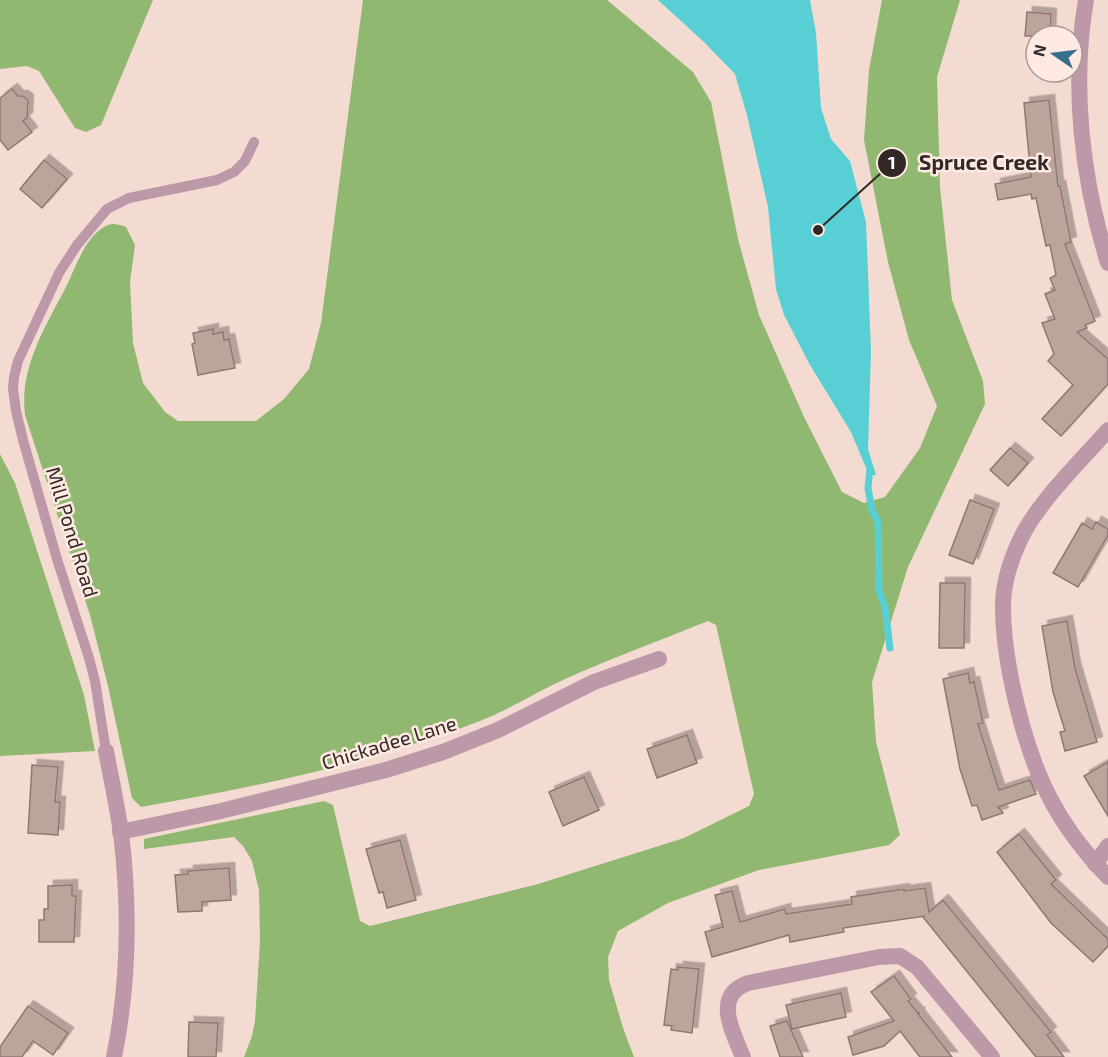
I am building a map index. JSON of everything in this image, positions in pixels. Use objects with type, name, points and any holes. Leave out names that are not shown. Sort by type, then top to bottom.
[{"type":"street","points":[[1086,0],[1080,50],[1081,121],[1088,188],[1099,237],[1108,263]]},
{"type":"street","points":[[1108,430],[1036,512],[1020,540],[1012,561],[1003,600],[1009,663],[1023,727],[1050,798],[1076,840],[1108,877]]},
{"type":"street","name":"Chickadee Lane","points":[[120,832],[220,811],[386,770],[443,752],[498,730],[594,682],[659,659]]},
{"type":"street","name":"Mill Pond Road","points":[[106,751],[120,832],[126,905],[125,989],[114,1057]]},
{"type":"street","points":[[1095,864],[1108,846]]},
{"type":"street","points":[[743,1057],[728,1015],[728,1006],[736,988],[748,983],[879,957],[900,956],[917,967],[992,1057]]},
{"type":"lane","name":"Mill Pond Road","points":[[106,751],[89,658],[57,559],[18,421],[13,389],[16,369],[59,273],[77,244],[106,210],[129,198],[217,180],[234,172],[245,161],[255,142]]},
{"type":"green space","points":[[0,0],[153,0],[101,125],[86,132],[75,128],[39,71],[27,66],[0,69]]},
{"type":"green space","points":[[363,0],[607,0],[693,72],[711,102],[738,239],[759,315],[804,417],[842,492],[864,503],[885,497],[920,448],[937,406],[909,340],[888,262],[864,140],[869,70],[882,0],[960,0],[937,77],[940,187],[952,300],[983,381],[985,404],[908,567],[872,682],[876,742],[900,835],[889,845],[759,870],[668,903],[618,931],[608,957],[609,980],[634,1057],[244,1057],[255,1021],[260,942],[259,890],[252,861],[234,837],[144,849],[144,839],[324,801],[333,805],[360,921],[370,926],[538,884],[684,838],[749,806],[754,794],[716,625],[708,621],[619,656],[565,679],[491,717],[439,736],[313,772],[141,807],[132,798],[90,615],[25,415],[26,380],[43,331],[86,245],[97,232],[112,224],[126,227],[135,245],[130,282],[133,343],[143,383],[165,412],[178,421],[256,421],[284,399],[309,369],[321,323]]},
{"type":"green space","points":[[0,454],[15,483],[84,695],[95,751],[0,756]]},
{"type":"water","points":[[658,0],[810,0],[816,33],[821,108],[831,139],[850,161],[866,222],[871,351],[868,449],[876,475],[869,475],[851,432],[810,365],[784,315],[776,289],[768,207],[735,74]]},
{"type":"building","points":[[1027,12],[1051,14],[1051,24],[1026,24]]},
{"type":"building","points":[[12,89],[18,96],[23,96],[28,100],[27,118],[23,121],[32,132],[8,150],[0,140],[0,98]]},
{"type":"building","points":[[1049,100],[1058,186],[1060,186],[1071,242],[1065,244],[1095,321],[1085,325],[1087,328],[1077,332],[1108,359],[1108,384],[1061,436],[1042,419],[1073,385],[1048,361],[1054,354],[1042,323],[1055,319],[1045,294],[1055,290],[1050,278],[1056,275],[1050,245],[1046,246],[1036,198],[1032,199],[1031,194],[998,200],[995,184],[1031,177],[1024,103]]},
{"type":"building","points":[[44,160],[67,179],[42,208],[20,189]]},
{"type":"building","points":[[213,329],[213,334],[223,332],[224,340],[229,339],[235,368],[198,375],[192,344],[195,343],[193,333]]},
{"type":"building","points":[[1010,448],[1028,463],[1008,486],[990,470]]},
{"type":"building","points":[[970,500],[994,509],[973,564],[949,555]]},
{"type":"building","points":[[1096,522],[1108,529],[1108,535],[1078,587],[1053,573],[1082,523],[1092,529]]},
{"type":"building","points":[[940,583],[965,583],[964,648],[939,648]]},
{"type":"building","points":[[1067,621],[1075,668],[1097,742],[1065,751],[1060,732],[1065,731],[1053,692],[1042,626]]},
{"type":"building","points":[[968,673],[970,683],[974,682],[983,723],[978,724],[999,790],[1030,780],[1036,794],[998,807],[1003,813],[982,820],[977,805],[972,806],[960,769],[943,679]]},
{"type":"building","points":[[687,735],[697,763],[657,778],[647,749]]},
{"type":"building","points":[[1108,762],[1108,816],[1084,776]]},
{"type":"building","points":[[32,765],[58,767],[55,802],[60,802],[58,835],[28,833]]},
{"type":"building","points":[[584,777],[599,810],[563,826],[549,792]]},
{"type":"building","points":[[1019,834],[1056,880],[1051,884],[1108,939],[1108,946],[1093,962],[1051,923],[997,852]]},
{"type":"building","points":[[400,840],[416,900],[387,908],[383,892],[379,893],[366,849]]},
{"type":"building","points":[[229,868],[231,900],[202,902],[202,911],[178,912],[175,875],[188,874],[188,871]]},
{"type":"building","points":[[72,885],[72,896],[76,896],[74,942],[39,942],[39,920],[44,920],[44,909],[48,909],[48,886]]},
{"type":"building","points":[[925,888],[929,912],[943,900],[1051,1032],[1047,1035],[1064,1057],[1036,1057],[923,917],[925,916],[843,928],[844,932],[790,942],[789,935],[712,957],[705,932],[723,927],[715,895],[732,891],[740,922],[785,909],[786,914],[852,904],[851,897]]},
{"type":"building","points":[[678,967],[699,969],[692,1033],[671,1030],[672,1026],[664,1025],[671,969],[678,970]]},
{"type":"building","points":[[894,976],[911,999],[908,1001],[920,1013],[918,1014],[952,1057],[920,1057],[900,1031],[884,1046],[853,1055],[848,1037],[894,1021],[871,992]]},
{"type":"building","points":[[841,993],[846,1017],[792,1029],[786,1005]]},
{"type":"building","points":[[28,1006],[68,1033],[53,1055],[33,1041],[22,1057],[0,1057],[0,1047]]},
{"type":"building","points":[[787,1021],[803,1057],[780,1057],[770,1026]]},
{"type":"building","points":[[189,1022],[218,1023],[216,1057],[188,1057]]},
{"type":"waterway","points":[[870,468],[868,488],[872,510],[878,522],[879,590],[885,608],[890,648]]},
{"type":"place","name":"Spruce Creek","points":[[818,230]]}]
